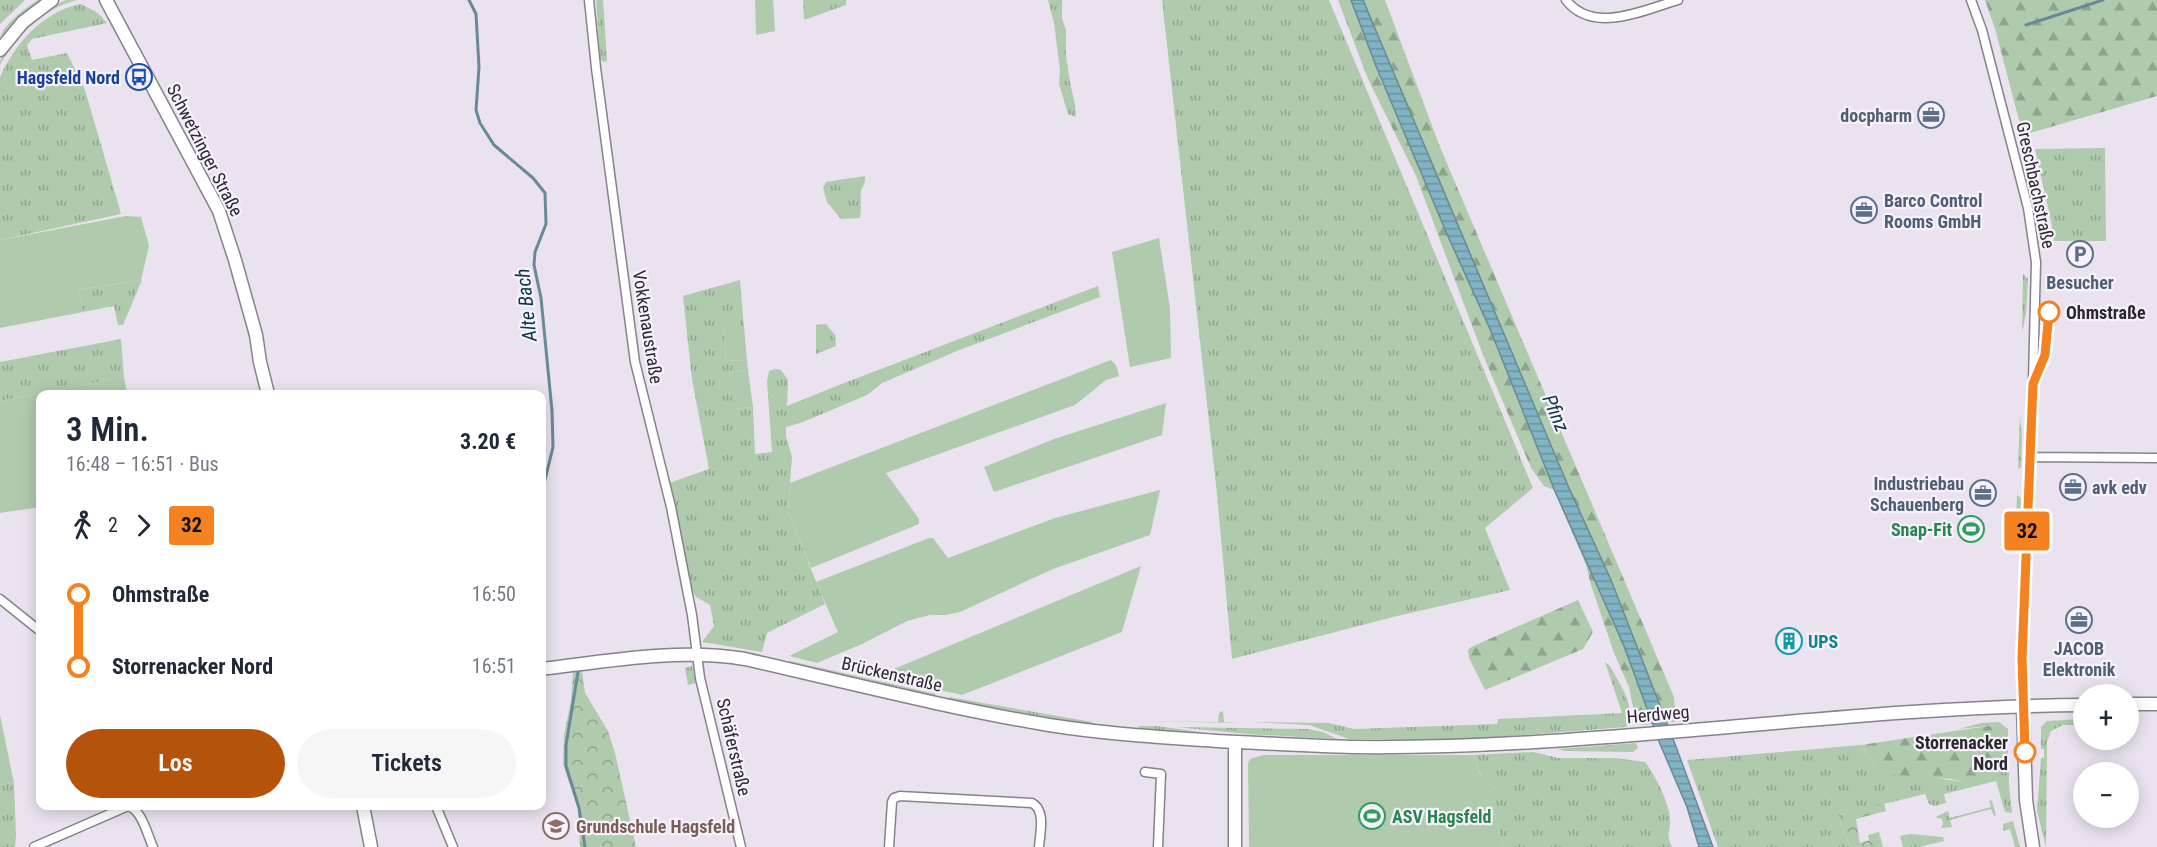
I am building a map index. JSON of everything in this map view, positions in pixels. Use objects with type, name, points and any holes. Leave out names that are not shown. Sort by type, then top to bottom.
[{"type":"main road","points":[[0,50],[23,22],[52,0]]},
{"type":"main road","name":"Schwetzinger Straße","points":[[106,0],[219,211],[256,335],[267,390]]},
{"type":"main road","name":"Brückenstraße","points":[[546,669],[698,654],[745,659],[946,705],[1050,725],[1133,736],[1235,742]]},
{"type":"main road","points":[[2139,704],[2157,704]]},
{"type":"main road","name":"Herdweg","points":[[1235,742],[1354,747],[1448,746],[1645,734],[1820,719],[2023,706],[2073,705]]},
{"type":"main road","points":[[2023,706],[2026,800],[2033,847]]},
{"type":"main road","points":[[1235,742],[1235,847]]},
{"type":"main road","points":[[364,810],[371,847]]},
{"type":"street","name":"Vokkenaustraße","points":[[590,0],[597,79],[635,362],[671,507],[698,654]]},
{"type":"street","points":[[1566,0],[1586,16],[1600,19],[1615,18],[1678,0]]},
{"type":"street","name":"Greschbachstraße","points":[[1971,0],[1987,51],[2028,208],[2036,274],[2024,598],[2023,706]]},
{"type":"street","points":[[2031,457],[2157,458]]},
{"type":"street","points":[[0,598],[36,628]]},
{"type":"street","name":"Schäferstraße","points":[[698,654],[700,678],[741,847]]},
{"type":"street","points":[[1145,772],[1161,774],[1158,847]]},
{"type":"street","points":[[889,847],[892,802],[900,796],[1032,803],[1038,806],[1041,812],[1039,847]]},
{"type":"street","points":[[34,847],[117,810]]},
{"type":"street","points":[[135,810],[153,847]]},
{"type":"street","points":[[438,810],[453,847]]},
{"type":"green space","points":[[0,0],[25,0],[0,24]]},
{"type":"green space","points":[[38,0],[43,0],[23,15],[0,38],[11,21]]},
{"type":"green space","points":[[66,0],[77,0],[42,16],[14,44],[0,65],[2,57],[16,37],[37,19]]},
{"type":"green space","points":[[596,0],[603,0],[607,61],[604,62],[600,59]]},
{"type":"green space","points":[[755,0],[773,0],[775,31],[756,35]]},
{"type":"green space","points":[[803,0],[846,0],[846,5],[804,20]]},
{"type":"green space","points":[[1048,0],[1062,0],[1062,18],[1066,30],[1066,55],[1076,117],[1068,114],[1059,84],[1060,70],[1054,23]]},
{"type":"green space","points":[[1162,0],[1329,0],[1533,488],[1485,528],[1510,590],[1393,617],[1232,659],[1217,494]]},
{"type":"green space","points":[[1338,0],[1385,0],[1440,147],[1674,697],[1675,709],[1681,721],[1642,725],[1636,722],[1629,687],[1614,653],[1586,565],[1554,490],[1544,486],[1531,468],[1483,355],[1416,176],[1368,79]]},
{"type":"green space","points":[[1985,0],[2157,0],[2157,96],[2023,135]]},
{"type":"green space","points":[[81,4],[98,13],[107,23],[32,39],[27,45],[32,60],[67,53],[85,90],[121,214],[0,240],[0,77],[22,41],[43,21],[67,8]]},
{"type":"green space","points":[[2105,148],[2106,241],[2054,241],[2035,149]]},
{"type":"green space","points":[[865,176],[861,191],[860,218],[841,219],[827,202],[823,188],[826,182]]},
{"type":"green space","points":[[126,216],[141,217],[149,246],[141,280],[78,290],[83,312],[0,328],[0,240]]},
{"type":"green space","points":[[1159,238],[1170,308],[1171,358],[1130,367],[1112,252]]},
{"type":"green space","points":[[2023,274],[2028,279],[2022,333]]},
{"type":"green space","points":[[142,280],[123,325],[118,325],[114,306],[83,312],[78,290]]},
{"type":"green space","points":[[740,280],[744,327],[724,329],[726,361],[747,360],[748,370],[729,373],[734,409],[753,407],[755,454],[772,452],[767,381],[769,371],[781,370],[788,380],[787,406],[1098,286],[1100,297],[957,351],[882,383],[867,395],[786,427],[792,457],[788,511],[825,604],[767,633],[762,652],[702,642],[714,626],[710,605],[696,597],[692,590],[669,483],[709,469],[692,379],[683,296]]},
{"type":"green space","points":[[826,324],[835,335],[836,346],[816,354],[816,325]]},
{"type":"green space","points":[[744,327],[747,360],[726,361],[724,328]]},
{"type":"green space","points":[[121,339],[124,377],[57,390],[36,390],[36,394],[0,401],[0,362]]},
{"type":"green space","points":[[1111,360],[1116,365],[1119,376],[1106,380],[1075,405],[886,473],[919,519],[919,524],[811,568],[788,511],[790,483]]},
{"type":"green space","points":[[748,370],[753,407],[733,409],[729,373]]},
{"type":"green space","points":[[124,377],[126,390],[57,390]]},
{"type":"green space","points":[[36,394],[36,508],[0,513],[0,401]]},
{"type":"green space","points":[[1166,403],[1162,435],[994,492],[984,467],[1054,439]]},
{"type":"green space","points":[[2020,415],[2021,467],[2018,469]]},
{"type":"green space","points":[[1160,490],[1150,535],[1053,569],[960,612],[930,615],[907,621],[862,644],[817,663],[789,656],[838,632],[816,582],[929,538],[933,538],[948,558],[1055,518]]},
{"type":"green space","points":[[2017,495],[2021,498],[2020,543],[2015,546]]},
{"type":"green space","points":[[1141,566],[1122,632],[962,695],[877,676]]},
{"type":"green space","points":[[1578,600],[1593,632],[1583,649],[1485,690],[1469,658],[1468,650],[1471,647]]},
{"type":"green space","points":[[790,661],[936,694],[935,696],[788,663]]},
{"type":"green space","points":[[1605,662],[1618,680],[1629,704],[1629,720],[1626,727],[1498,737],[1419,740],[1349,739],[1309,725],[1250,722],[1329,723],[1354,729],[1497,724],[1498,719],[1622,713]]},
{"type":"green space","points":[[692,666],[696,683],[688,685],[685,668]]},
{"type":"green space","points":[[582,671],[585,693],[608,731],[615,753],[636,847],[580,847],[578,809],[563,764],[564,735],[571,701],[573,672]]},
{"type":"green space","points":[[949,697],[1092,722],[1093,725],[1033,716],[949,699]]},
{"type":"green space","points":[[1223,711],[1224,722],[1242,723],[1138,721],[1218,722],[1219,713]]},
{"type":"green space","points":[[0,715],[14,783],[0,785]]},
{"type":"green space","points":[[2073,720],[2073,725],[2063,725],[2051,731],[2047,742],[2046,847],[2037,811],[2041,758],[2044,758],[2044,749],[2041,749],[2041,727],[2047,721]]},
{"type":"green space","points":[[1999,722],[2008,729],[2005,749],[2008,750],[2012,813],[2005,812],[1996,781],[1944,794],[1946,803],[1935,806],[1929,804],[1925,794],[1838,815],[1850,847],[1718,847],[1687,760],[1861,745],[1877,769],[1963,782],[1995,725],[1959,729],[1981,723]]},
{"type":"green space","points":[[1995,725],[2000,729],[2003,772],[1963,782],[1896,775],[1877,769],[1861,745]]},
{"type":"green space","points":[[1139,726],[1200,732],[1145,731],[1138,730]]},
{"type":"green space","points":[[1176,727],[1308,729],[1323,732],[1337,739],[1247,734]]},
{"type":"green space","points":[[1636,743],[1638,748],[1633,752],[1557,749]]},
{"type":"green space","points":[[1533,752],[1558,758],[1616,758],[1645,762],[1657,781],[1667,805],[1670,819],[1669,839],[1672,847],[1503,847],[1487,786],[1474,755]]},
{"type":"green space","name":"ASV Hagsfeld","points":[[1263,755],[1474,755],[1479,772],[1487,785],[1503,847],[1249,847],[1248,763],[1250,759]]},
{"type":"green space","points":[[14,783],[15,847],[0,847],[0,785]]},
{"type":"green space","points":[[1989,800],[1992,801],[1996,815],[1994,816],[1991,809],[1950,820],[1952,827],[1941,828],[1942,819],[1935,817],[1948,811],[1950,818],[1991,807]]},
{"type":"green space","points":[[1884,803],[1886,811],[1856,819],[1860,843],[1869,840],[1868,835],[1879,832],[1883,847],[1850,847],[1838,815]]},
{"type":"green space","points":[[2013,821],[2020,847],[2015,847],[2010,829],[2003,831],[2003,824]]},
{"type":"green space","points":[[1910,834],[1943,837],[1944,841],[1919,847],[1903,847],[1900,836]]},
{"type":"water","points":[[1351,0],[1363,0],[1569,488],[1611,580],[1713,847],[1699,847],[1687,807],[1660,744],[1624,646],[1554,489],[1490,329],[1376,66]]},
{"type":"waterway","name":"Alte Bach","points":[[469,0],[476,14],[479,67],[476,110],[480,123],[494,145],[533,178],[545,193],[546,224],[535,252],[534,265],[541,298],[552,411],[553,447],[546,476]]},
{"type":"waterway","points":[[2026,25],[2103,0]]},
{"type":"waterway","name":"Alte Bach","points":[[578,672],[566,745],[566,766],[579,808],[585,847]]},
{"type":"bus line","name":"32","points":[[2025,752],[2022,658],[2033,384],[2045,355],[2049,312]]},
{"type":"place","name":"Hagsfeld Nord","points":[[139,77]]},
{"type":"place","name":"docpharm","points":[[1931,115]]},
{"type":"place","name":"Barco Control Rooms GmbH","points":[[1864,210]]},
{"type":"place","name":"Besucher","points":[[2080,254]]},
{"type":"place","name":"Ohmstraße","points":[[2049,312]]},
{"type":"place","name":"avk edv","points":[[2073,487]]},
{"type":"place","name":"Industriebau Schauenberg","points":[[1983,493]]},
{"type":"place","name":"Snap-Fit","points":[[1971,529]]},
{"type":"place","name":"JACOB Elektronik","points":[[2079,620]]},
{"type":"place","name":"UPS","points":[[1789,641]]},
{"type":"place","name":"Storrenacker Nord","points":[[2025,752]]},
{"type":"place","name":"ASV Hagsfeld","points":[[1372,816]]},
{"type":"place","name":"Grundschule Hagsfeld","points":[[556,826]]},
{"type":"water label","name":"Pfinz","points":[[1556,413]]}]
